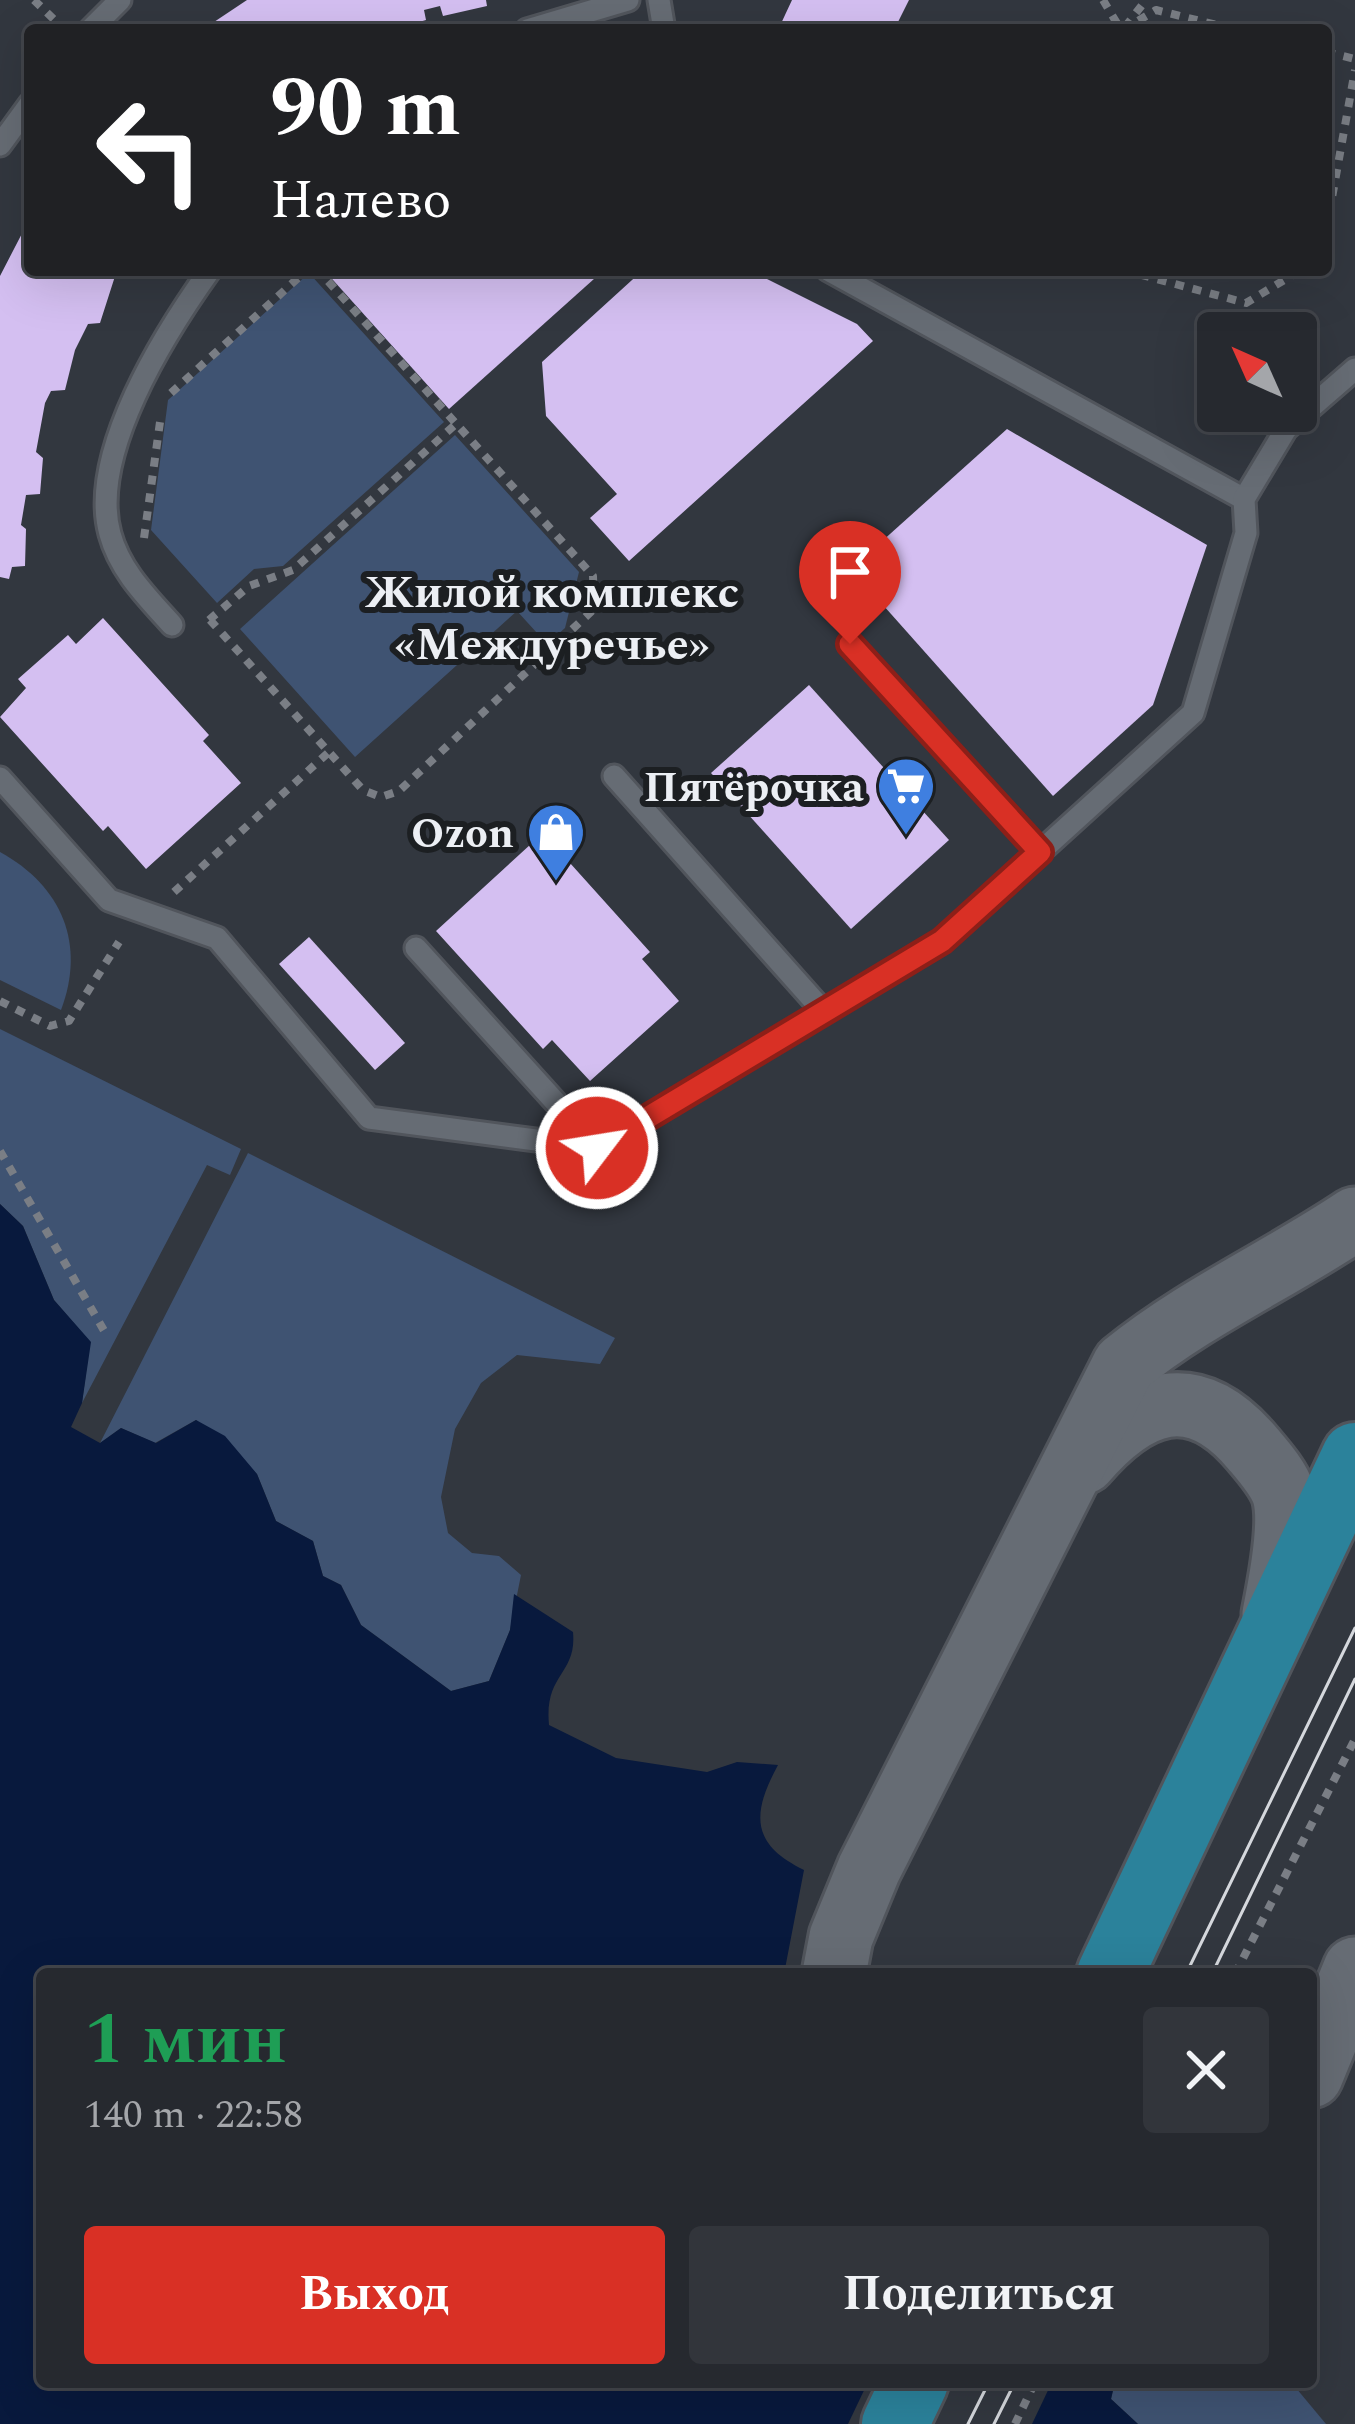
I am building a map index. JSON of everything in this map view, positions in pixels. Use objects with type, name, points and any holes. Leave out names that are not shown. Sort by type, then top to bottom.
[{"type":"main road","points":[[1113,1968],[1355,1456]]},
{"type":"main road","points":[[1156,1968],[1355,1553]]},
{"type":"main road","points":[[895,2424],[912,2388]]},
{"type":"main road","points":[[939,2424],[956,2388]]},
{"type":"street","points":[[835,1968],[841,1937],[868,1869],[1071,1477],[1098,1408],[1124,1365],[1179,1321],[1294,1260],[1355,1219]]},
{"type":"street","points":[[1071,1477],[1118,1424],[1142,1411],[1167,1405],[1216,1416],[1246,1440],[1285,1496],[1284,1561],[1270,1635]]},
{"type":"street","points":[[1317,2062],[1355,1970]]},
{"type":"lane","points":[[96,24],[120,0]]},
{"type":"lane","points":[[546,24],[628,0]]},
{"type":"lane","points":[[0,145],[24,112]]},
{"type":"lane","points":[[172,626],[138,587],[109,531],[109,470],[156,354],[206,276]]},
{"type":"lane","points":[[839,276],[1244,499]]},
{"type":"lane","points":[[0,778],[109,900],[217,938],[369,1118],[597,1148],[942,941],[1192,713],[1246,533],[1244,499],[1286,429],[1355,369]]},
{"type":"lane","points":[[850,644],[1040,852]]},
{"type":"lane","points":[[614,776],[824,1012]]},
{"type":"lane","points":[[416,948],[597,1148]]},
{"type":"path","points":[[34,0],[58,24]]},
{"type":"path","points":[[1127,24],[1146,0]]},
{"type":"path","points":[[1132,24],[1156,10],[1213,24]]},
{"type":"path","points":[[1332,198],[1355,70]]},
{"type":"path","points":[[138,587],[162,407],[299,276]]},
{"type":"path","points":[[210,620],[367,793],[392,795],[594,609],[593,576],[323,276]]},
{"type":"path","points":[[1143,276],[1246,303],[1291,276]]},
{"type":"path","points":[[172,626],[210,620],[249,586],[293,571],[456,424]]},
{"type":"path","points":[[0,1001],[50,1026],[70,1022],[118,942],[329,752]]},
{"type":"path","points":[[104,925],[118,942]]},
{"type":"path","points":[[0,1150],[106,1334]]},
{"type":"path","points":[[1238,1968],[1355,1739]]},
{"type":"path","points":[[1015,2424],[1032,2388]]},
{"type":"shaded area","points":[[306,276],[312,276],[444,422],[283,566],[254,569],[217,603],[151,530],[168,400]]},
{"type":"shaded area","points":[[455,435],[579,572],[565,628],[547,644],[517,611],[355,757],[240,629]]},
{"type":"shaded area","points":[[0,852],[39,882],[63,919],[71,962],[61,1010],[0,980]]},
{"type":"shaded area","points":[[0,1029],[241,1149],[230,1175],[207,1165],[82,1403],[90,1342],[54,1300],[23,1226],[0,1204]]},
{"type":"shaded area","points":[[248,1153],[615,1338],[600,1364],[517,1355],[481,1383],[455,1429],[441,1497],[448,1533],[472,1553],[499,1556],[521,1575],[510,1630],[489,1681],[451,1691],[361,1625],[341,1585],[323,1576],[313,1541],[276,1521],[257,1474],[196,1420],[155,1443],[121,1428],[100,1443]]},
{"type":"shaded area","points":[[0,1204],[23,1226],[54,1300],[91,1342],[82,1403],[71,1427],[100,1443],[121,1428],[156,1443],[196,1420],[225,1436],[257,1474],[276,1521],[313,1541],[323,1576],[341,1585],[361,1625],[451,1691],[489,1681],[510,1630],[514,1594],[573,1632],[570,1657],[551,1695],[549,1725],[616,1758],[707,1772],[737,1762],[778,1765],[764,1798],[761,1826],[774,1849],[804,1870],[785,1968],[36,1968],[36,2388],[1114,2388],[1111,2399],[1138,2424],[0,2424]]},
{"type":"shaded area","points":[[1114,2388],[1296,2388],[1326,2424],[1138,2424],[1111,2399]]},
{"type":"pier","points":[[865,2388],[1049,2388],[1032,2424],[848,2424]]},
{"type":"building","points":[[247,0],[486,0],[487,6],[443,16],[440,6],[424,10],[426,20],[412,24],[211,24]]},
{"type":"building","points":[[792,0],[909,0],[897,24],[781,24]]},
{"type":"building","points":[[24,230],[24,276],[115,276],[100,323],[88,324],[75,350],[65,390],[51,391],[45,403],[36,452],[43,458],[40,494],[26,495],[21,525],[26,529],[25,566],[12,567],[9,579],[0,577],[0,276]]},
{"type":"building","points":[[329,276],[597,276],[449,409]]},
{"type":"building","points":[[636,276],[761,276],[857,324],[873,341],[629,561],[590,518],[617,494],[546,416],[542,362]]},
{"type":"building","points":[[1007,429],[1207,545],[1153,705],[1053,796],[851,569]]},
{"type":"building","points":[[103,618],[209,735],[203,741],[241,783],[146,869],[108,826],[103,831],[0,717],[26,688],[18,679],[68,635],[76,644]]},
{"type":"building","points":[[809,685],[949,840],[851,929],[711,773]]},
{"type":"building","points":[[543,833],[650,952],[642,959],[679,1001],[590,1081],[552,1040],[543,1049],[436,931]]},
{"type":"building","points":[[309,937],[405,1043],[375,1070],[279,964]]},
{"type":"tram line","points":[[1189,1968],[1355,1628]]},
{"type":"tram line","points":[[1215,1968],[1355,1679]]},
{"type":"tram line","points":[[968,2424],[986,2388]]},
{"type":"tram line","points":[[994,2424],[1012,2388]]},
{"type":"place","name":"Пятёрочка","points":[[906,837]]},
{"type":"place","name":"Ozon","points":[[556,883]]},
{"type":"district","name":"Жилой комплекс «Междуречье»","points":[[552,617]]},
{"type":"route","points":[[597,1148],[942,941],[1040,852],[850,644]]}]
